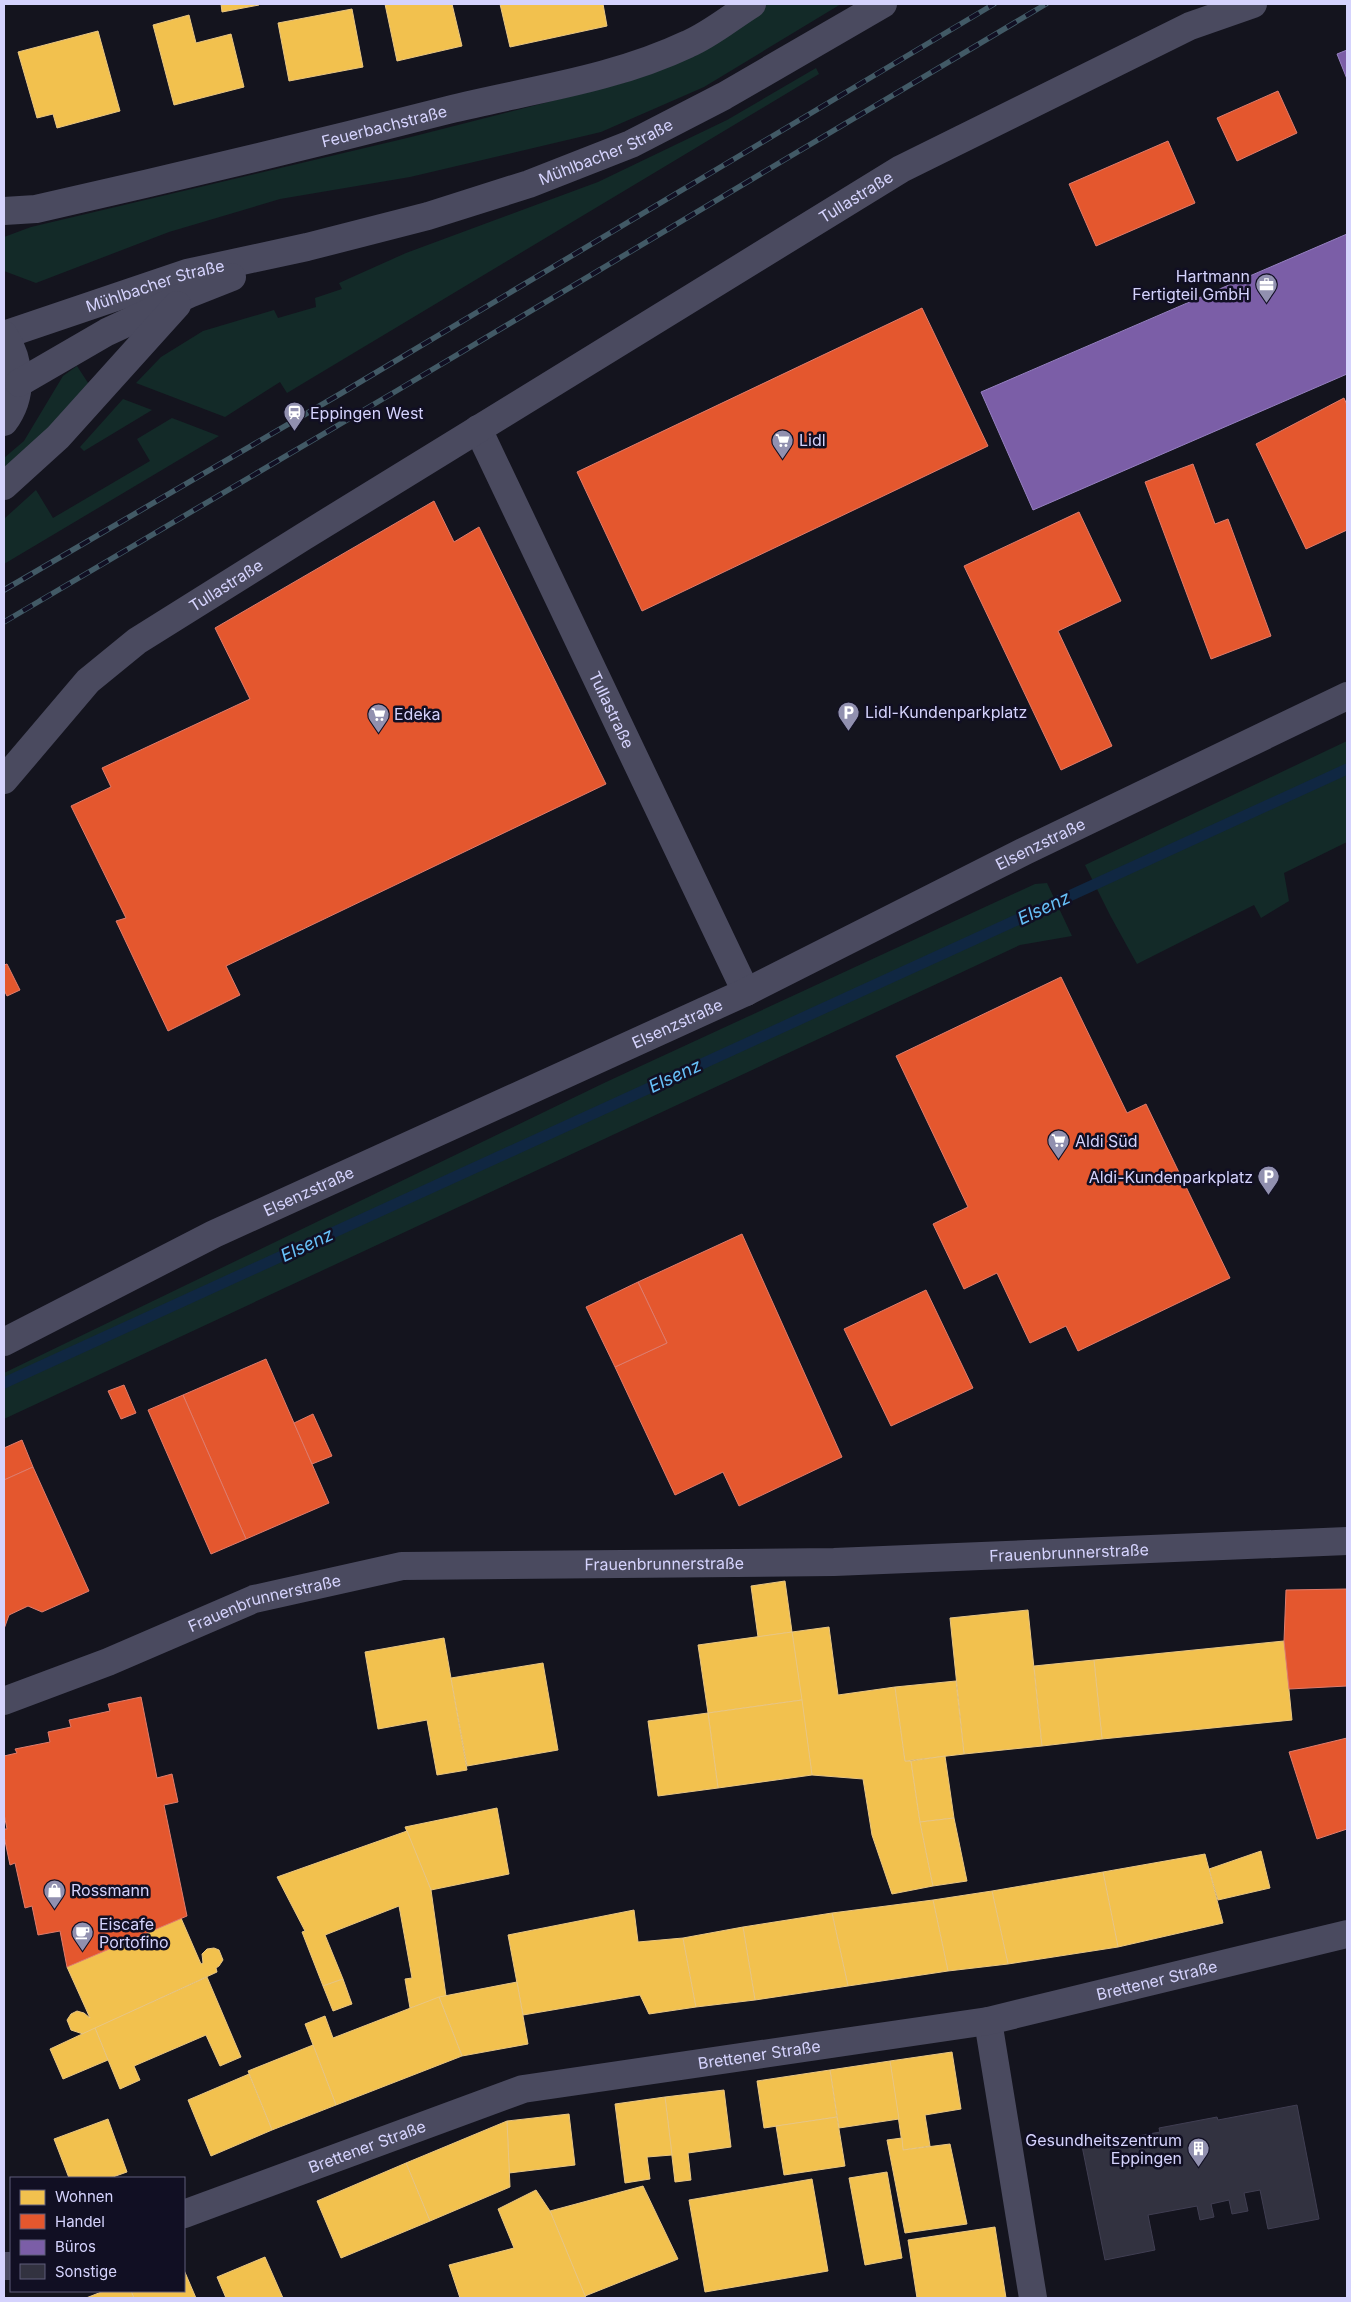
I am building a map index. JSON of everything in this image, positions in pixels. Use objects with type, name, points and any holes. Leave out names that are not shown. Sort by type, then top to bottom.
[{"type":"street","name":"Feuerbachstraße","points":[[4,211],[36,209],[209,170],[470,105],[591,79],[648,61],[690,44],[752,4]]},
{"type":"street","name":"Mühlbacher Straße","points":[[4,335],[187,273],[308,247],[428,216],[529,184],[631,144],[724,96],[883,4]]},
{"type":"street","name":"Tullastraße","points":[[4,780],[88,681],[137,642],[478,429],[901,169],[1190,26],[1253,4]]},
{"type":"street","name":"Mühlbacher Straße","points":[[19,382],[107,332],[189,294],[308,247]]},
{"type":"street","name":"Mühlbacher Straße","points":[[4,486],[58,437],[102,390],[159,323],[189,294]]},
{"type":"street","points":[[4,335],[12,349],[18,366],[19,382],[13,406],[4,422]]},
{"type":"street","name":"Tullastraße","points":[[478,429],[746,992]]},
{"type":"street","name":"Elsenzstraße","points":[[4,1342],[214,1234],[746,992],[1025,851],[1347,696]]},
{"type":"street","name":"Frauenbrunnerstraße","points":[[4,1701],[108,1662],[254,1599],[402,1566],[834,1562],[1347,1541]]},
{"type":"street","name":"Brettener Straße","points":[[185,2214],[523,2088],[988,2021],[1347,1934]]},
{"type":"street","points":[[988,2021],[1033,2298]]},
{"type":"green space","points":[[768,4],[841,4],[704,87],[601,132],[410,177],[280,199],[169,232],[36,283],[4,271],[4,237],[31,227],[407,138],[627,82],[687,56]]},
{"type":"green space","points":[[816,68],[819,74],[287,393],[280,382],[225,417],[136,383],[161,357],[203,331],[274,310],[278,318],[316,307],[315,298],[342,289],[339,283],[406,253],[598,182],[727,120]]},
{"type":"green space","points":[[77,366],[90,386],[30,449],[4,471],[4,458],[24,441],[63,376]]},
{"type":"green space","points":[[123,399],[152,410],[84,451],[80,447]]},
{"type":"green space","points":[[172,418],[219,436],[4,564],[4,519],[36,490],[53,518],[150,461],[137,439]]},
{"type":"green space","points":[[1347,741],[1347,842],[1284,873],[1289,901],[1261,918],[1254,905],[1137,964],[1085,865]]},
{"type":"green space","points":[[1047,883],[1072,936],[1020,945],[4,1419],[4,1373],[604,1083],[1035,884]]},
{"type":"building: Wohnen","points":[[221,4],[259,4],[259,5],[222,12]]},
{"type":"building: Wohnen","points":[[385,4],[452,4],[462,46],[397,61]]},
{"type":"building: Wohnen","points":[[500,4],[603,4],[607,26],[510,47]]},
{"type":"building: Wohnen","points":[[352,9],[363,67],[289,81],[278,23]]},
{"type":"building: Wohnen","points":[[189,15],[196,43],[231,34],[244,87],[174,105],[153,25]]},
{"type":"building: Wohnen","points":[[98,31],[120,111],[57,128],[53,114],[37,118],[18,52]]},
{"type":"building: Wohnen","points":[[785,1581],[792,1632],[758,1637],[751,1586]]},
{"type":"building: Wohnen","points":[[1028,1610],[1042,1746],[964,1754],[950,1618]]},
{"type":"building: Wohnen","points":[[829,1627],[838,1695],[895,1687],[905,1761],[911,1761],[920,1822],[933,1886],[892,1894],[872,1835],[863,1779],[812,1775],[792,1632]]},
{"type":"building: Wohnen","points":[[792,1632],[802,1700],[708,1713],[698,1645]]},
{"type":"building: Wohnen","points":[[444,1638],[467,1770],[437,1775],[427,1720],[378,1729],[365,1652]]},
{"type":"building: Wohnen","points":[[1284,1641],[1292,1720],[1102,1739],[1094,1660]]},
{"type":"building: Wohnen","points":[[1094,1660],[1102,1739],[1042,1746],[1034,1666]]},
{"type":"building: Wohnen","points":[[543,1663],[558,1750],[467,1766],[451,1678]]},
{"type":"building: Wohnen","points":[[956,1681],[964,1754],[905,1761],[895,1687]]},
{"type":"building: Wohnen","points":[[802,1700],[812,1775],[718,1788],[708,1713]]},
{"type":"building: Wohnen","points":[[708,1713],[718,1788],[658,1796],[648,1721]]},
{"type":"building: Wohnen","points":[[945,1756],[954,1818],[920,1822],[911,1761]]},
{"type":"building: Wohnen","points":[[497,1808],[509,1874],[431,1890],[405,1827]]},
{"type":"building: Wohnen","points":[[954,1818],[967,1881],[933,1886],[920,1822]]},
{"type":"building: Wohnen","points":[[407,1831],[431,1890],[446,1996],[410,2008],[405,1979],[412,1978],[399,1906],[325,1935],[343,1979],[323,1986],[302,1932],[305,1931],[277,1877]]},
{"type":"building: Wohnen","points":[[1261,1851],[1270,1888],[1218,1900],[1209,1869]]},
{"type":"building: Wohnen","points":[[1205,1854],[1223,1923],[1118,1947],[1103,1872]]},
{"type":"building: Wohnen","points":[[1103,1872],[1118,1947],[1008,1964],[992,1891]]},
{"type":"building: Wohnen","points":[[992,1891],[1008,1964],[948,1971],[933,1900]]},
{"type":"building: Wohnen","points":[[933,1900],[948,1971],[848,1986],[832,1913]]},
{"type":"building: Wohnen","points":[[634,1910],[638,1942],[683,1938],[696,2007],[649,2014],[640,1995],[523,2015],[508,1935]]},
{"type":"building: Wohnen","points":[[832,1913],[848,1986],[755,2000],[743,1927]]},
{"type":"building: Wohnen","points":[[181,1918],[201,1964],[203,1963],[202,1954],[207,1949],[214,1948],[219,1950],[223,1960],[216,1968],[217,1972],[83,2034],[71,2030],[67,2020],[71,2014],[77,2011],[84,2013],[90,2018],[67,1967]]},
{"type":"building: Wohnen","points":[[743,1927],[755,2000],[696,2007],[683,1938]]},
{"type":"building: Wohnen","points":[[207,1977],[241,2057],[220,2066],[206,2035],[134,2066],[140,2080],[120,2089],[95,2028]]},
{"type":"building: Wohnen","points":[[343,1979],[352,2004],[333,2011],[323,1986]]},
{"type":"building: Wohnen","points":[[517,1982],[528,2044],[462,2056],[439,1997]]},
{"type":"building: Wohnen","points":[[439,1997],[462,2056],[336,2105],[305,2024],[325,2016],[333,2038]]},
{"type":"building: Wohnen","points":[[95,2028],[108,2060],[63,2079],[50,2049]]},
{"type":"building: Wohnen","points":[[313,2045],[336,2105],[272,2130],[248,2071]]},
{"type":"building: Wohnen","points":[[952,2052],[961,2109],[925,2115],[930,2146],[903,2150],[890,2061]]},
{"type":"building: Wohnen","points":[[890,2061],[899,2119],[839,2128],[830,2070]]},
{"type":"building: Wohnen","points":[[830,2070],[837,2117],[764,2128],[757,2081]]},
{"type":"building: Wohnen","points":[[249,2074],[272,2130],[211,2156],[188,2100]]},
{"type":"building: Wohnen","points":[[724,2090],[731,2147],[688,2153],[691,2180],[675,2182],[665,2097]]},
{"type":"building: Wohnen","points":[[665,2097],[672,2155],[647,2157],[650,2179],[625,2183],[615,2104]]},
{"type":"building: Wohnen","points":[[569,2114],[575,2165],[509,2173],[507,2121]]},
{"type":"building: Wohnen","points":[[837,2117],[845,2166],[784,2175],[776,2126]]},
{"type":"building: Wohnen","points":[[108,2119],[127,2172],[113,2177],[69,2177],[54,2139]]},
{"type":"building: Wohnen","points":[[507,2121],[510,2187],[430,2221],[406,2163]]},
{"type":"building: Wohnen","points":[[902,2138],[903,2150],[950,2144],[967,2224],[905,2233],[887,2140]]},
{"type":"building: Wohnen","points":[[406,2163],[430,2221],[341,2258],[317,2201]]},
{"type":"building: Wohnen","points":[[887,2172],[902,2258],[865,2265],[849,2178]]},
{"type":"building: Wohnen","points":[[812,2179],[828,2271],[705,2292],[689,2200]]},
{"type":"building: Wohnen","points":[[643,2186],[678,2259],[585,2296],[550,2211]]},
{"type":"building: Wohnen","points":[[536,2190],[550,2211],[586,2298],[460,2298],[449,2265],[514,2248],[498,2209]]},
{"type":"building: Wohnen","points":[[995,2227],[1006,2298],[917,2298],[908,2240]]},
{"type":"building: Wohnen","points":[[265,2257],[283,2298],[226,2298],[217,2277]]},
{"type":"building: Wohnen","points":[[185,2272],[196,2298],[134,2298],[131,2292],[185,2292]]},
{"type":"building: Wohnen","points":[[101,2292],[131,2292],[134,2298],[86,2298]]},
{"type":"building: Handel","points":[[1278,91],[1297,133],[1237,161],[1217,118]]},
{"type":"building: Handel","points":[[1168,141],[1195,203],[1096,246],[1069,184]]},
{"type":"building: Handel","name":"Lidl","points":[[922,308],[988,446],[642,611],[577,472]]},
{"type":"building: Handel","points":[[1344,398],[1347,405],[1347,530],[1306,549],[1256,444]]},
{"type":"building: Handel","points":[[1193,464],[1215,524],[1228,519],[1271,636],[1211,659],[1145,482]]},
{"type":"building: Handel","name":"Edeka","points":[[434,501],[454,542],[479,527],[606,784],[226,966],[240,995],[168,1031],[116,921],[126,918],[71,806],[111,787],[102,768],[250,699],[215,628]]},
{"type":"building: Handel","points":[[1079,512],[1121,601],[1058,631],[1112,746],[1061,770],[964,566]]},
{"type":"building: Handel","points":[[7,964],[20,990],[7,996],[4,990],[4,965]]},
{"type":"building: Handel","name":"Aldi Süd","points":[[1061,977],[1127,1113],[1146,1104],[1230,1278],[1078,1351],[1066,1326],[1030,1343],[997,1273],[964,1289],[933,1224],[968,1207],[896,1056]]},
{"type":"building: Handel","points":[[742,1234],[842,1457],[739,1506],[723,1472],[675,1495],[615,1367],[667,1343],[638,1282]]},
{"type":"building: Handel","points":[[638,1282],[667,1343],[615,1367],[586,1307]]},
{"type":"building: Handel","points":[[926,1290],[973,1388],[891,1426],[844,1329]]},
{"type":"building: Handel","points":[[266,1359],[329,1503],[246,1539],[183,1395]]},
{"type":"building: Handel","points":[[124,1385],[136,1413],[121,1419],[108,1391]]},
{"type":"building: Handel","points":[[183,1395],[246,1539],[211,1554],[148,1410]]},
{"type":"building: Handel","points":[[313,1414],[332,1456],[312,1464],[294,1423]]},
{"type":"building: Handel","points":[[22,1440],[33,1467],[4,1480],[4,1448]]},
{"type":"building: Handel","points":[[33,1467],[89,1591],[42,1612],[28,1606],[9,1615],[4,1629],[4,1480]]},
{"type":"building: Handel","points":[[1347,1589],[1347,1686],[1289,1689],[1284,1641],[1286,1590]]},
{"type":"building: Handel","points":[[141,1697],[157,1778],[172,1774],[178,1802],[164,1805],[187,1916],[67,1967],[60,1931],[38,1935],[32,1906],[25,1908],[15,1863],[10,1865],[4,1836],[4,1829],[7,1829],[4,1814],[4,1756],[17,1753],[15,1749],[50,1742],[48,1732],[71,1727],[69,1720],[110,1711],[108,1704]]},
{"type":"building: Handel","points":[[1347,1738],[1347,1829],[1317,1839],[1289,1752]]},
{"type":"building: Büros","points":[[1347,50],[1347,79],[1337,54]]},
{"type":"building: Büros","name":"Hartmann Fertigteil GmbH","points":[[1347,234],[1347,374],[1033,510],[981,392]]},
{"type":"building: Sonstige","name":"Gesundheitszentrum Eppingen","points":[[1297,2105],[1319,2219],[1268,2229],[1260,2190],[1244,2193],[1248,2211],[1232,2214],[1229,2200],[1211,2204],[1214,2217],[1200,2220],[1197,2206],[1148,2215],[1155,2250],[1105,2260],[1082,2146],[1160,2132],[1159,2128],[1217,2117],[1218,2120]]},
{"type":"waterway","name":"Elsenz","points":[[4,1383],[1347,769]]},
{"type":"railway","points":[[4,590],[340,394],[994,4]]},
{"type":"railway","points":[[4,622],[1046,4]]},
{"type":"place","name":"Hartmann Fertigteil GmbH","points":[[1266,304]]},
{"type":"place","name":"Eppingen West","points":[[294,432]]},
{"type":"place","name":"Lidl","points":[[783,459]]},
{"type":"place","name":"Lidl-Kundenparkplatz","points":[[849,731]]},
{"type":"place","name":"Edeka","points":[[378,733]]},
{"type":"place","name":"Aldi Süd","points":[[1059,1160]]},
{"type":"place","name":"Aldi-Kundenparkplatz","points":[[1269,1196]]},
{"type":"place","name":"Rossmann","points":[[55,1909]]},
{"type":"place","name":"Eiscafe Portofino","points":[[83,1952]]},
{"type":"place","name":"Gesundheitszentrum Eppingen","points":[[1198,2168]]}]
